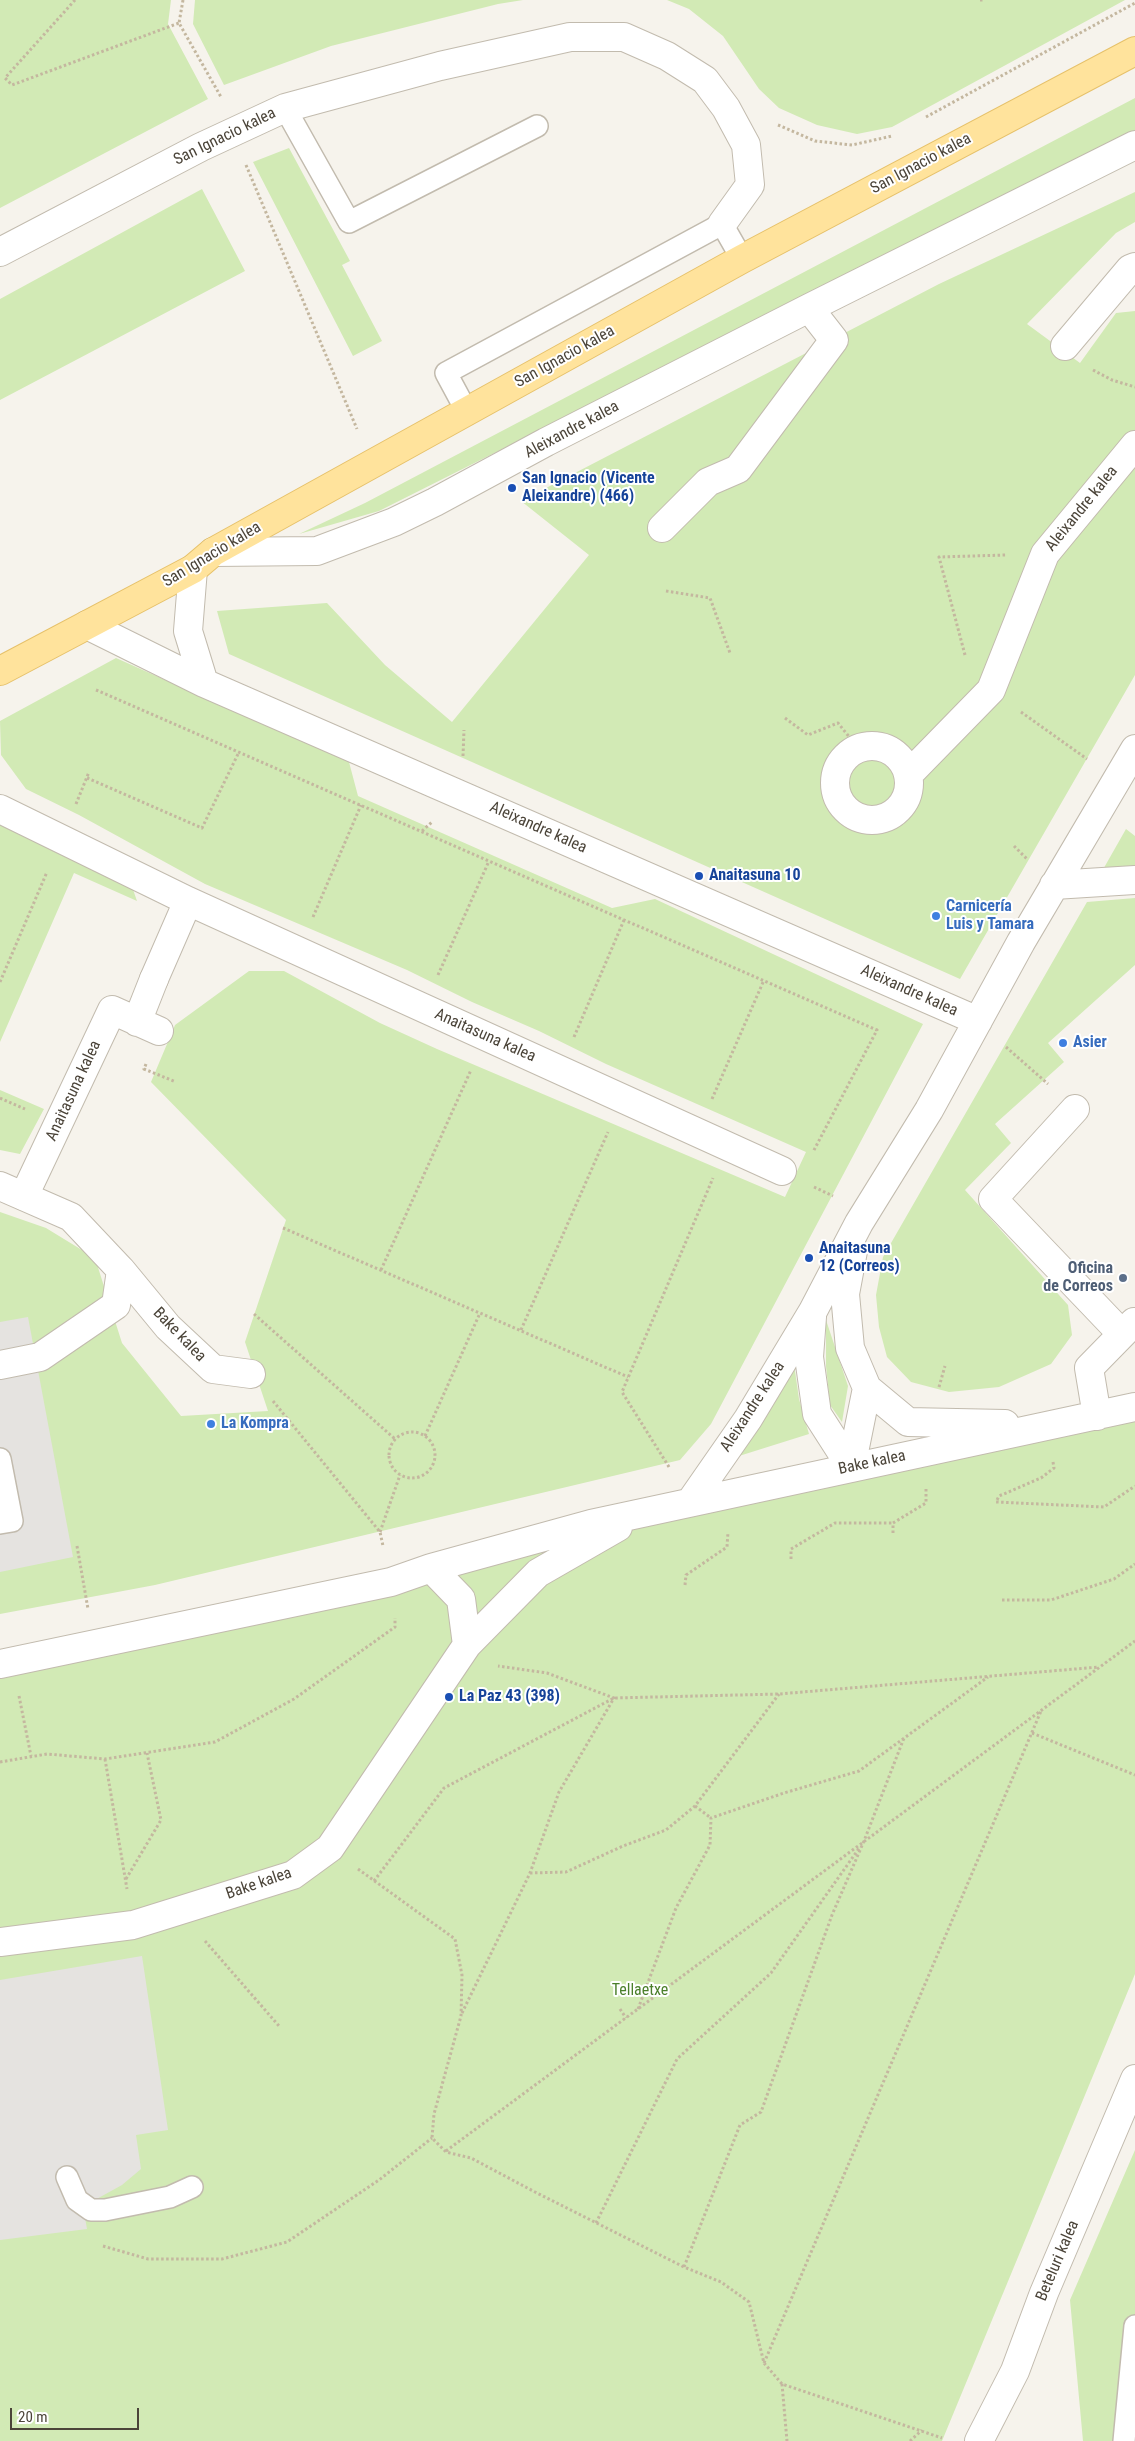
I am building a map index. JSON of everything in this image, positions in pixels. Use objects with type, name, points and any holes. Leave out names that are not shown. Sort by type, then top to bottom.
[{"type":"main road","name":"San Ignacio kalea","points":[[0,671],[86,625],[742,259],[1135,51]]},
{"type":"street","name":"San Ignacio kalea","points":[[0,252],[238,130],[285,108],[440,66],[570,37],[624,37],[668,56],[706,80],[726,108],[746,145],[750,185],[722,224]]},
{"type":"street","name":"Aleixandre kalea","points":[[203,560],[317,551],[394,522],[809,308],[1135,145]]},
{"type":"street","points":[[1065,346],[1130,269],[1135,267]]},
{"type":"street","points":[[662,528],[708,482],[738,469],[834,340],[809,308]]},
{"type":"street","name":"Aleixandre kalea","points":[[908,775],[991,690],[1045,554],[1135,445]]},
{"type":"street","points":[[203,560],[188,630],[204,683]]},
{"type":"street","name":"Aleixandre kalea","points":[[86,625],[204,683],[978,1021]]},
{"type":"street","points":[[871,746],[883,748],[895,754],[904,763],[908,775],[910,788],[906,799],[898,810],[888,817],[875,821],[860,819],[849,812],[840,802],[836,791],[835,778],[839,766],[848,755],[858,749],[871,746]]},
{"type":"street","name":"Aleixandre kalea","points":[[691,1501],[748,1419],[813,1311],[862,1218],[929,1110],[1054,885],[1135,749]]},
{"type":"street","name":"Anaitasuna kalea","points":[[0,809],[188,901],[791,1175]]},
{"type":"street","points":[[1054,885],[1135,880]]},
{"type":"street","name":"Anaitasuna kalea","points":[[12,1191],[112,1010],[148,1026],[154,979],[188,901]]},
{"type":"street","points":[[1075,1109],[993,1199],[1128,1327],[1089,1368],[1098,1416]]},
{"type":"street","name":"Bake kalea","points":[[12,1191],[71,1217],[121,1270],[168,1327],[212,1370],[251,1374]]},
{"type":"street","name":"Aleixandre kalea","points":[[862,1218],[845,1294],[850,1348],[867,1388],[908,1422],[1056,1425]]},
{"type":"street","points":[[0,1365],[40,1357],[116,1305],[121,1270]]},
{"type":"street","name":"Aleixandre kalea","points":[[813,1311],[809,1357],[817,1414],[851,1467]]},
{"type":"street","points":[[851,1467],[867,1388]]},
{"type":"street","name":"Bake kalea","points":[[6,1662],[391,1582],[431,1568],[646,1511],[1135,1407]]},
{"type":"street","name":"Bake kalea","points":[[0,1942],[133,1924],[293,1875],[330,1848],[466,1644],[538,1572],[646,1511]]},
{"type":"street","points":[[431,1568],[461,1599],[466,1644]]},
{"type":"street","name":"Beteluri kalea","points":[[979,2441],[1015,2371],[1044,2293],[1135,2079]]},
{"type":"lane","points":[[285,108],[349,222],[537,126]]},
{"type":"lane","points":[[466,412],[446,373],[722,224],[742,259]]},
{"type":"lane","points":[[0,1459],[12,1520],[0,1523]]},
{"type":"lane","points":[[67,2178],[77,2200],[91,2210],[105,2210],[170,2197],[192,2188]]},
{"type":"lane","points":[[1124,2441],[1135,2326]]},
{"type":"path","points":[[75,0],[5,78],[12,86],[179,23]]},
{"type":"path","points":[[183,0],[179,23],[238,130],[245,162],[360,437]]},
{"type":"path","points":[[980,0],[985,0]]},
{"type":"path","points":[[917,122],[1135,3]]},
{"type":"path","points":[[773,122],[815,141],[852,145],[891,136],[900,131]]},
{"type":"path","points":[[1065,346],[1080,363],[1112,380],[1135,387]]},
{"type":"path","points":[[939,557],[1045,554]]},
{"type":"path","points":[[666,591],[710,598],[730,653]]},
{"type":"path","points":[[96,690],[877,1030],[791,1175],[862,1218]]},
{"type":"path","points":[[785,718],[808,735],[838,723],[858,749]]},
{"type":"path","points":[[86,778],[202,828],[238,752]]},
{"type":"path","points":[[0,982],[89,772]]},
{"type":"path","points":[[298,951],[361,805]]},
{"type":"path","points":[[423,1008],[490,861]]},
{"type":"path","points":[[560,1070],[624,920]]},
{"type":"path","points":[[697,1132],[764,980]]},
{"type":"path","points":[[978,1021],[1075,1109]]},
{"type":"path","points":[[381,1270],[486,1036]]},
{"type":"path","points":[[144,1069],[176,1082]]},
{"type":"path","points":[[521,1330],[623,1098]]},
{"type":"path","points":[[691,1501],[622,1392],[727,1145]]},
{"type":"path","points":[[283,1228],[628,1377]]},
{"type":"path","points":[[425,1436],[481,1313]]},
{"type":"path","points":[[254,1314],[395,1439]]},
{"type":"path","points":[[251,1374],[380,1532],[400,1475]]},
{"type":"path","points":[[409,1432],[425,1436],[432,1442],[435,1450],[433,1466],[423,1476],[416,1478],[400,1475],[389,1460],[388,1451],[395,1439],[409,1432]]},
{"type":"path","points":[[1053,1455],[1054,1468],[1041,1478],[998,1496],[996,1502],[1104,1507],[1135,1486]]},
{"type":"path","points":[[791,1559],[791,1549],[835,1523],[893,1523],[926,1503],[926,1479]]},
{"type":"path","points":[[893,1523],[893,1533]]},
{"type":"path","points":[[685,1585],[686,1575],[727,1547],[728,1530]]},
{"type":"path","points":[[77,1546],[95,1644]]},
{"type":"path","points":[[1002,1600],[1051,1600],[1114,1579],[1135,1564]]},
{"type":"path","points":[[0,1762],[47,1754],[105,1759],[215,1742],[294,1699],[395,1627],[395,1616]]},
{"type":"path","points":[[446,2152],[1135,1641]]},
{"type":"path","points":[[6,1662],[31,1756]]},
{"type":"path","points":[[496,1666],[547,1673],[614,1698],[779,1694],[1099,1667]]},
{"type":"path","points":[[711,1818],[784,1793],[859,1771],[990,1676]]},
{"type":"path","points":[[530,1873],[566,1872],[623,1846],[666,1830],[694,1806],[779,1694]]},
{"type":"path","points":[[95,2243],[148,2259],[222,2259],[288,2242],[378,2180],[432,2138],[434,2114],[461,2016],[530,1873],[559,1792],[614,1698]]},
{"type":"path","points":[[461,2016],[462,1975],[455,1939],[374,1881],[444,1788],[614,1698]]},
{"type":"path","points":[[764,2364],[1041,1710]]},
{"type":"path","points":[[1032,1733],[1135,1775]]},
{"type":"path","points":[[684,2267],[740,2126],[761,2112],[832,1915],[864,1841],[904,1738]]},
{"type":"path","points":[[126,1879],[161,1820],[147,1753]]},
{"type":"path","points":[[105,1759],[133,1924]]},
{"type":"path","points":[[694,1806],[711,1818]]},
{"type":"path","points":[[638,2009],[676,1908],[710,1845],[711,1818]]},
{"type":"path","points":[[596,2223],[677,2059],[771,1973],[864,1841]]},
{"type":"path","points":[[178,1910],[279,2026]]},
{"type":"path","points":[[620,2009],[626,2018]]},
{"type":"path","points":[[432,2138],[446,2152],[471,2158],[684,2267],[721,2282],[749,2302],[764,2364],[782,2384],[944,2438]]},
{"type":"path","points":[[782,2384],[787,2441]]},
{"type":"path","points":[[910,2441],[922,2430]]},
{"type":"green space","points":[[0,0],[171,0],[168,24],[208,99],[0,208]]},
{"type":"green space","points":[[195,0],[523,0],[498,4],[331,46],[224,85],[193,24]]},
{"type":"green space","points":[[667,0],[1125,0],[892,127],[857,134],[817,125],[779,108],[759,89],[723,36],[689,9]]},
{"type":"green space","points":[[1135,98],[1135,131],[379,511],[299,534],[365,503]]},
{"type":"green space","points":[[289,148],[350,261],[342,265],[382,341],[353,356],[253,162]]},
{"type":"green space","points":[[202,189],[245,271],[0,400],[0,299]]},
{"type":"green space","points":[[1135,192],[1135,222],[1116,233],[1027,324],[1080,363],[1116,313],[1135,311],[1135,675],[960,979],[229,654],[217,611],[327,603],[385,665],[452,722],[589,555],[521,501],[939,284]]},
{"type":"green space","points":[[116,658],[349,762],[358,796],[612,908],[655,899],[923,1024],[711,1424],[680,1460],[155,1585],[0,1614],[0,1212],[46,1228],[95,1258],[122,1343],[181,1416],[268,1411],[245,1342],[286,1220],[151,1082],[175,1025],[249,971],[284,971],[380,1023],[437,1049],[785,1197],[806,1152],[606,1064],[407,970],[205,884],[79,815],[26,789],[1,755],[0,721]]},
{"type":"green space","points":[[0,817],[129,878],[137,901],[74,873],[0,1042]]},
{"type":"green space","points":[[1126,829],[1135,836],[1135,870],[1101,873]]},
{"type":"green space","points":[[1135,898],[1135,965],[1048,1043],[1064,1062],[995,1124],[1011,1143],[965,1190],[1068,1305],[1072,1335],[1051,1364],[999,1387],[949,1392],[911,1382],[887,1357],[879,1327],[876,1295],[883,1257],[1087,902]]},
{"type":"green space","points":[[0,1090],[44,1109],[20,1154],[0,1150]]},
{"type":"green space","points":[[826,1320],[848,1386],[842,1422],[830,1405],[826,1366]]},
{"type":"green space","points":[[794,1364],[799,1399],[809,1434],[739,1456]]},
{"type":"green space","name":"Tellaetxe","points":[[1135,1412],[1135,1974],[942,2441],[0,2441],[0,1668],[851,1467]]},
{"type":"green space","points":[[1135,2150],[1135,2441],[1083,2441],[1070,2300]]},
{"type":"shaded area","points":[[28,1317],[73,1557],[0,1572],[0,1322]]},
{"type":"shaded area","points":[[142,1956],[168,2130],[136,2135],[141,2169],[122,2185],[93,2201],[84,2212],[87,2229],[0,2240],[0,1980]]},
{"type":"place","name":"San Ignacio (Vicente Aleixandre) (466)","points":[[512,488]]},
{"type":"place","name":"Anaitasuna 10","points":[[699,876]]},
{"type":"place","name":"Carnicería Luis y Tamara","points":[[936,916]]},
{"type":"place","name":"Asier","points":[[1063,1043]]},
{"type":"place","name":"Anaitasuna 12 (Correos)","points":[[809,1258]]},
{"type":"place","name":"Oficina de Correos","points":[[1123,1278]]},
{"type":"place","name":"La Kompra","points":[[211,1424]]},
{"type":"place","name":"La Paz 43 (398)","points":[[449,1697]]}]
